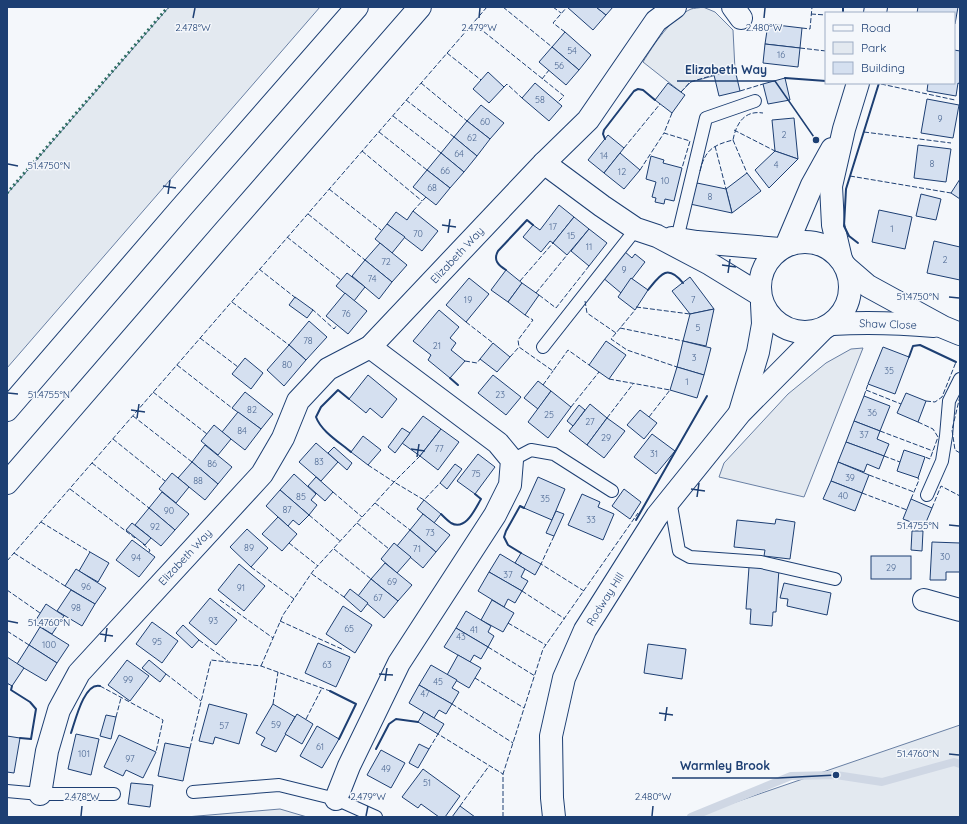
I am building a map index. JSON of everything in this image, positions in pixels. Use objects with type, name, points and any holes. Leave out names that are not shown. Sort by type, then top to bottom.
[{"type":"main road","points":[[7,410],[182,206],[358,7]]},
{"type":"main road","points":[[7,483],[420,7]]},
{"type":"main road","name":"Elizabeth Way","points":[[40,794],[47,751],[58,710],[78,673],[262,474],[283,438],[298,401],[328,369],[370,347],[544,163],[588,120],[656,21],[675,7]]},
{"type":"main road","points":[[667,238],[710,264],[761,299],[771,317],[784,328],[807,332],[828,326],[843,312],[847,304],[850,288],[833,225],[830,186],[844,129],[858,84]]},
{"type":"main road","points":[[761,299],[761,273],[768,259],[784,246],[812,185],[844,129]]},
{"type":"main road","points":[[544,163],[636,229],[667,238],[784,246],[800,241],[816,243],[833,251],[843,263]]},
{"type":"main road","name":"Shaw Close","points":[[843,263],[868,286],[952,330]]},
{"type":"main road","name":"Rodway Hill","points":[[740,413],[758,352],[763,324],[761,299]]},
{"type":"main road","name":"Shaw Close","points":[[828,326],[858,322],[904,323],[952,330]]},
{"type":"main road","name":"Rodway Hill","points":[[554,817],[552,798],[551,736],[564,678],[585,630],[657,516],[740,413],[828,326]]},
{"type":"main road","points":[[336,799],[356,751],[399,663],[495,515],[510,485],[512,460],[498,443],[370,347]]},
{"type":"main road","points":[[924,600],[960,610]]},
{"type":"lane","points":[[667,238],[706,118],[755,101]]},
{"type":"lane","points":[[543,347],[636,229]]},
{"type":"lane","points":[[927,495],[942,460],[949,401],[960,379]]},
{"type":"lane","points":[[512,460],[531,450],[554,454],[612,491]]},
{"type":"lane","points":[[670,500],[679,551],[690,557],[761,562],[835,579]]},
{"type":"lane","points":[[193,792],[279,785],[336,799],[376,817]]},
{"type":"lane","points":[[7,791],[40,794],[114,794]]},
{"type":"green space","points":[[169,7],[320,7],[7,368],[7,194]]},
{"type":"green space","points":[[703,7],[715,12],[733,30],[735,70],[691,82],[681,92],[643,62],[670,25],[691,9]]},
{"type":"green space","points":[[863,348],[804,497],[719,477],[724,463],[788,394],[826,363],[851,349]]},
{"type":"green space","points":[[960,725],[960,817],[692,817]]},
{"type":"green space","points":[[280,809],[307,817],[186,817]]},
{"type":"building","points":[[567,7],[596,7],[606,15],[593,30]]},
{"type":"building","points":[[596,7],[613,7],[606,15]]},
{"type":"building","points":[[918,7],[958,7],[955,24],[955,12],[917,12]]},
{"type":"building","points":[[768,24],[802,28],[800,48],[765,44]]},
{"type":"building","points":[[565,32],[591,55],[579,70],[552,47]]},
{"type":"building","points":[[765,44],[800,48],[798,67],[763,63]]},
{"type":"building","points":[[552,47],[579,70],[566,85],[539,62]]},
{"type":"building","points":[[955,50],[960,51],[960,84],[958,83],[956,96],[927,91],[928,84],[955,84]]},
{"type":"building","points":[[735,70],[740,91],[719,96],[714,75]]},
{"type":"building","points":[[488,72],[504,87],[489,103],[473,89]]},
{"type":"building","points":[[785,78],[790,100],[768,104],[763,84]]},
{"type":"building","points":[[535,83],[562,106],[549,121],[522,98]]},
{"type":"building","points":[[668,83],[685,95],[672,113],[655,100]]},
{"type":"building","points":[[927,99],[959,105],[953,138],[921,133]]},
{"type":"building","points":[[481,105],[504,123],[490,139],[467,121]]},
{"type":"building","points":[[794,118],[798,159],[775,151],[772,120]]},
{"type":"building","points":[[467,121],[490,139],[477,156],[454,137]]},
{"type":"building","points":[[608,135],[624,148],[604,173],[588,160]]},
{"type":"building","points":[[454,137],[477,156],[464,172],[441,153]]},
{"type":"building","points":[[918,145],[951,149],[946,182],[914,178]]},
{"type":"building","points":[[775,151],[798,159],[769,188],[755,170]]},
{"type":"building","points":[[441,153],[464,172],[450,188],[427,170]]},
{"type":"building","points":[[620,153],[640,170],[624,189],[604,173]]},
{"type":"building","points":[[651,156],[664,160],[663,163],[682,168],[674,201],[665,199],[664,204],[655,202],[656,198],[652,197],[656,182],[646,179]]},
{"type":"building","points":[[427,170],[450,188],[436,205],[413,187]]},
{"type":"building","points":[[747,173],[761,191],[732,213],[726,189]]},
{"type":"building","points":[[960,179],[960,199],[951,193]]},
{"type":"building","points":[[697,183],[726,189],[732,213],[690,204]]},
{"type":"building","points":[[921,194],[941,199],[936,220],[916,216]]},
{"type":"building","points":[[559,205],[574,217],[553,243],[550,241],[541,252],[523,237],[533,225],[540,230]]},
{"type":"building","points":[[879,210],[912,217],[905,249],[872,242]]},
{"type":"building","points":[[413,211],[438,231],[422,251],[387,224],[396,212],[407,220]]},
{"type":"building","points":[[574,217],[589,229],[567,255],[553,243]]},
{"type":"building","points":[[387,224],[405,237],[392,253],[375,239]]},
{"type":"building","points":[[589,229],[607,243],[589,266],[571,251]]},
{"type":"building","points":[[934,241],[960,247],[960,280],[927,273]]},
{"type":"building","points":[[380,243],[407,265],[392,282],[365,260]]},
{"type":"building","points":[[624,251],[632,258],[635,254],[645,262],[621,293],[602,277]]},
{"type":"building","points":[[365,260],[392,282],[379,299],[352,276]]},
{"type":"building","points":[[506,270],[522,283],[508,302],[491,290]]},
{"type":"building","points":[[347,273],[365,287],[354,301],[336,286]]},
{"type":"building","points":[[690,277],[714,309],[690,314],[672,291]]},
{"type":"building","points":[[469,278],[489,294],[466,322],[446,305]]},
{"type":"building","points":[[631,278],[648,290],[635,310],[618,297]]},
{"type":"building","points":[[522,283],[539,295],[525,315],[508,302]]},
{"type":"building","points":[[345,293],[367,311],[348,334],[326,316]]},
{"type":"building","points":[[295,297],[313,310],[307,318],[289,305]]},
{"type":"building","points":[[714,309],[706,346],[683,341],[690,314]]},
{"type":"building","points":[[439,310],[459,327],[450,338],[456,343],[451,350],[465,361],[450,378],[428,360],[431,355],[413,341]]},
{"type":"building","points":[[309,321],[327,337],[306,360],[289,345]]},
{"type":"building","points":[[606,341],[626,355],[609,379],[589,365]]},
{"type":"building","points":[[683,341],[711,348],[704,375],[677,367]]},
{"type":"building","points":[[493,343],[510,357],[497,372],[480,359]]},
{"type":"building","points":[[289,345],[306,360],[284,386],[267,370]]},
{"type":"building","points":[[883,347],[909,357],[895,394],[868,384]]},
{"type":"building","points":[[245,358],[263,373],[251,389],[232,374]]},
{"type":"building","points":[[677,367],[704,375],[697,398],[670,390]]},
{"type":"building","points":[[368,375],[397,399],[382,418],[370,408],[366,413],[349,399]]},
{"type":"building","points":[[493,375],[521,397],[506,415],[478,393]]},
{"type":"building","points":[[538,381],[551,391],[538,409],[524,398]]},
{"type":"building","points":[[551,391],[571,407],[548,438],[528,422]]},
{"type":"building","points":[[245,392],[273,414],[261,429],[232,408]]},
{"type":"building","points":[[906,393],[926,401],[918,422],[897,413]]},
{"type":"building","points":[[864,396],[890,406],[880,431],[854,421]]},
{"type":"building","points":[[590,404],[607,418],[587,445],[569,431]]},
{"type":"building","points":[[579,405],[585,410],[573,426],[567,421]]},
{"type":"building","points":[[640,410],[657,423],[644,439],[627,425]]},
{"type":"building","points":[[238,412],[261,429],[245,450],[222,432]]},
{"type":"building","points":[[423,416],[441,429],[420,456],[402,443]]},
{"type":"building","points":[[607,418],[625,431],[604,458],[587,445]]},
{"type":"building","points":[[854,421],[880,431],[877,439],[889,444],[884,456],[846,442]]},
{"type":"building","points":[[214,425],[231,439],[218,455],[201,441]]},
{"type":"building","points":[[402,428],[410,433],[395,453],[388,447]]},
{"type":"building","points":[[441,429],[459,442],[438,470],[420,456]]},
{"type":"building","points":[[652,434],[675,451],[656,474],[634,457]]},
{"type":"building","points":[[363,436],[381,450],[368,465],[351,452]]},
{"type":"building","points":[[846,442],[884,456],[879,469],[867,464],[864,472],[838,462]]},
{"type":"building","points":[[316,443],[338,462],[321,481],[299,462]]},
{"type":"building","points":[[205,445],[232,467],[218,484],[192,462]]},
{"type":"building","points":[[334,447],[352,463],[347,470],[328,453]]},
{"type":"building","points":[[904,450],[925,457],[918,478],[897,471]]},
{"type":"building","points":[[478,454],[495,467],[475,494],[457,481]]},
{"type":"building","points":[[192,462],[218,484],[205,500],[178,478]]},
{"type":"building","points":[[838,462],[869,475],[862,493],[831,481]]},
{"type":"building","points":[[455,464],[462,469],[447,489],[440,483]]},
{"type":"building","points":[[172,473],[189,487],[176,503],[159,489]]},
{"type":"building","points":[[294,474],[316,494],[311,500],[317,505],[309,515],[280,490]]},
{"type":"building","points":[[316,477],[333,492],[325,501],[308,486]]},
{"type":"building","points":[[538,477],[565,489],[552,520],[524,508]]},
{"type":"building","points":[[831,481],[862,493],[855,511],[823,499]]},
{"type":"building","points":[[624,489],[641,502],[630,519],[612,506]]},
{"type":"building","points":[[280,490],[309,515],[299,525],[293,520],[288,526],[266,506]]},
{"type":"building","points":[[162,492],[189,514],[175,530],[149,508]]},
{"type":"building","points":[[582,494],[600,502],[598,507],[614,514],[603,540],[568,525]]},
{"type":"building","points":[[911,499],[932,508],[924,527],[903,519]]},
{"type":"building","points":[[424,500],[441,514],[434,523],[417,509]]},
{"type":"building","points":[[149,508],[175,530],[161,546],[135,525]]},
{"type":"building","points":[[556,511],[564,514],[554,536],[546,533]]},
{"type":"building","points":[[423,514],[450,535],[436,552],[410,530]]},
{"type":"building","points":[[278,517],[297,534],[282,551],[262,534]]},
{"type":"building","points":[[776,519],[795,522],[790,559],[764,556],[765,550],[734,547],[737,520],[775,524]]},
{"type":"building","points":[[132,523],[151,538],[145,545],[126,530]]},
{"type":"building","points":[[247,529],[268,548],[251,567],[230,547]]},
{"type":"building","points":[[410,530],[436,552],[423,568],[397,546]]},
{"type":"building","points":[[912,531],[923,531],[922,551],[911,550]]},
{"type":"building","points":[[132,540],[155,557],[139,577],[116,560]]},
{"type":"building","points":[[932,542],[960,543],[960,572],[946,572],[946,580],[930,580]]},
{"type":"building","points":[[394,543],[411,557],[397,573],[381,559]]},
{"type":"building","points":[[90,552],[109,563],[98,582],[79,571]]},
{"type":"building","points":[[521,553],[541,564],[535,575],[515,563]]},
{"type":"building","points":[[500,554],[525,569],[521,577],[528,581],[522,591],[489,572]]},
{"type":"building","points":[[871,556],[911,556],[911,579],[871,579]]},
{"type":"building","points":[[385,563],[412,585],[398,601],[371,579]]},
{"type":"building","points":[[239,564],[265,586],[244,611],[218,590]]},
{"type":"building","points":[[749,567],[779,569],[776,612],[773,612],[772,626],[750,624],[751,609],[746,609]]},
{"type":"building","points":[[76,569],[106,588],[95,604],[65,586]]},
{"type":"building","points":[[489,572],[522,591],[515,603],[508,599],[504,607],[478,591]]},
{"type":"building","points":[[371,579],[398,601],[384,618],[358,596]]},
{"type":"building","points":[[784,583],[831,593],[827,615],[787,606],[788,599],[780,598]]},
{"type":"building","points":[[350,589],[368,603],[361,612],[344,597]]},
{"type":"building","points":[[71,590],[95,604],[82,626],[57,611]]},
{"type":"building","points":[[210,598],[237,620],[216,645],[189,623]]},
{"type":"building","points":[[492,600],[514,613],[503,632],[481,620]]},
{"type":"building","points":[[46,604],[64,616],[52,634],[34,623]]},
{"type":"building","points":[[343,606],[372,625],[355,653],[326,634]]},
{"type":"building","points":[[466,611],[491,626],[488,632],[494,636],[488,647],[456,628]]},
{"type":"building","points":[[152,622],[178,641],[162,663],[136,644]]},
{"type":"building","points":[[183,625],[199,640],[192,648],[176,633]]},
{"type":"building","points":[[40,627],[69,645],[57,663],[29,645]]},
{"type":"building","points":[[456,628],[488,647],[481,659],[474,655],[470,662],[444,647]]},
{"type":"building","points":[[318,643],[350,657],[336,687],[305,673]]},
{"type":"building","points":[[648,644],[686,649],[682,679],[644,673]]},
{"type":"building","points":[[29,645],[57,663],[46,681],[17,664]]},
{"type":"building","points":[[458,655],[481,668],[469,688],[447,675]]},
{"type":"building","points":[[7,657],[24,668],[12,686],[7,683]]},
{"type":"building","points":[[127,660],[149,676],[130,701],[108,685]]},
{"type":"building","points":[[149,660],[166,674],[160,682],[142,668]]},
{"type":"building","points":[[431,665],[457,680],[452,688],[459,692],[452,704],[419,685]]},
{"type":"building","points":[[419,685],[452,704],[446,714],[439,710],[434,718],[409,703]]},
{"type":"building","points":[[209,704],[247,714],[239,744],[215,737],[213,744],[199,741]]},
{"type":"building","points":[[273,704],[295,717],[276,752],[261,745],[265,738],[256,733]]},
{"type":"building","points":[[424,712],[444,724],[438,734],[418,722]]},
{"type":"building","points":[[297,714],[313,724],[302,744],[285,734]]},
{"type":"building","points":[[106,715],[116,717],[111,739],[100,736]]},
{"type":"building","points":[[317,726],[339,739],[322,768],[300,756]]},
{"type":"building","points":[[76,734],[99,739],[91,775],[68,769]]},
{"type":"building","points":[[119,735],[156,752],[143,778],[126,770],[123,776],[104,767]]},
{"type":"building","points":[[7,736],[20,738],[14,773],[7,772]]},
{"type":"building","points":[[165,743],[190,748],[183,781],[158,776]]},
{"type":"building","points":[[419,744],[429,749],[418,768],[409,763]]},
{"type":"building","points":[[381,750],[405,763],[391,788],[367,775]]},
{"type":"building","points":[[423,769],[460,796],[445,817],[439,817],[421,804],[418,808],[402,797]]},
{"type":"building","points":[[131,783],[153,785],[150,807],[128,804]]},
{"type":"building","points":[[460,806],[475,817],[452,817]]},
{"type":"waterway","points":[[691,817],[791,776],[836,775],[882,782],[954,762],[960,764]]},
{"type":"hedge","points":[[7,193],[168,7]]},
{"type":"fence","points":[[7,561],[487,7]]},
{"type":"fence","points":[[503,7],[552,47]]},
{"type":"fence","points":[[553,7],[561,13]]},
{"type":"fence","points":[[565,32],[553,23],[567,7]]},
{"type":"fence","points":[[802,28],[810,29],[812,7]]},
{"type":"fence","points":[[811,14],[825,15]]},
{"type":"fence","points":[[473,23],[564,96],[557,103]]},
{"type":"fence","points":[[800,48],[825,51]]},
{"type":"fence","points":[[447,53],[481,80]]},
{"type":"fence","points":[[542,79],[549,70]]},
{"type":"fence","points":[[681,92],[690,82],[714,75]]},
{"type":"fence","points":[[421,83],[467,121]]},
{"type":"fence","points":[[504,87],[507,84],[522,98]]},
{"type":"fence","points":[[740,91],[763,84]]},
{"type":"fence","points":[[881,84],[955,100]]},
{"type":"fence","points":[[406,100],[454,137]]},
{"type":"fence","points":[[624,148],[660,104]]},
{"type":"fence","points":[[672,113],[664,133],[690,141],[682,168]]},
{"type":"fence","points":[[700,171],[707,153],[715,146],[733,140],[736,129],[742,119],[751,114],[763,113]]},
{"type":"fence","points":[[393,116],[441,153]]},
{"type":"fence","points":[[734,130],[775,151]]},
{"type":"fence","points":[[379,132],[427,170]]},
{"type":"fence","points":[[864,132],[951,143]]},
{"type":"fence","points":[[640,170],[664,133]]},
{"type":"fence","points":[[733,140],[747,173]]},
{"type":"fence","points":[[715,146],[726,189]]},
{"type":"fence","points":[[362,151],[422,201]]},
{"type":"fence","points":[[850,176],[951,193]]},
{"type":"fence","points":[[329,189],[381,230]]},
{"type":"fence","points":[[413,211],[426,197]]},
{"type":"fence","points":[[308,214],[365,260]]},
{"type":"fence","points":[[287,237],[341,280]]},
{"type":"fence","points":[[520,281],[553,243]]},
{"type":"fence","points":[[536,293],[567,255]]},
{"type":"fence","points":[[539,295],[556,308],[589,266]]},
{"type":"fence","points":[[259,269],[297,299]]},
{"type":"fence","points":[[585,301],[587,313],[616,333],[635,310]]},
{"type":"fence","points":[[232,302],[289,345]]},
{"type":"fence","points":[[636,307],[690,314]]},
{"type":"fence","points":[[312,309],[334,329],[337,325]]},
{"type":"fence","points":[[525,315],[533,320],[518,340],[519,347],[553,371],[568,350],[589,365]]},
{"type":"fence","points":[[466,322],[493,343]]},
{"type":"fence","points":[[620,328],[683,341]]},
{"type":"fence","points":[[616,333],[611,339],[627,350],[677,367]]},
{"type":"fence","points":[[200,338],[238,367]]},
{"type":"fence","points":[[510,357],[519,347]]},
{"type":"fence","points":[[465,361],[477,363],[480,359]]},
{"type":"fence","points":[[926,401],[935,402],[942,397],[956,362]]},
{"type":"fence","points":[[177,365],[232,408]]},
{"type":"fence","points":[[543,385],[553,371]]},
{"type":"fence","points":[[571,407],[599,372]]},
{"type":"fence","points":[[609,379],[670,390],[649,417]]},
{"type":"fence","points":[[607,418],[633,384]]},
{"type":"fence","points":[[864,396],[868,384]]},
{"type":"fence","points":[[866,390],[901,404]]},
{"type":"fence","points":[[153,392],[207,434]]},
{"type":"fence","points":[[960,396],[952,430],[955,450],[960,453]]},
{"type":"fence","points":[[133,416],[192,462]]},
{"type":"fence","points":[[918,422],[933,429],[938,437],[930,459],[925,457]]},
{"type":"fence","points":[[880,431],[933,451]]},
{"type":"fence","points":[[113,439],[165,481]]},
{"type":"fence","points":[[368,465],[394,482],[420,456]]},
{"type":"fence","points":[[884,456],[900,462]]},
{"type":"fence","points":[[92,463],[149,508]]},
{"type":"fence","points":[[869,475],[914,492]]},
{"type":"fence","points":[[911,499],[919,480],[918,478]]},
{"type":"fence","points":[[261,666],[283,615],[313,571],[394,482],[424,500],[440,483]]},
{"type":"fence","points":[[932,508],[941,486],[960,496]]},
{"type":"fence","points":[[70,489],[135,538]]},
{"type":"fence","points":[[333,492],[362,517]]},
{"type":"fence","points":[[862,493],[907,510]]},
{"type":"fence","points":[[375,503],[410,530]]},
{"type":"fence","points":[[503,817],[503,774],[543,649],[638,513]]},
{"type":"fence","points":[[309,515],[340,541]]},
{"type":"fence","points":[[41,522],[90,552]]},
{"type":"fence","points":[[357,523],[389,549]]},
{"type":"fence","points":[[554,536],[541,564],[584,591]]},
{"type":"fence","points":[[289,543],[318,566]]},
{"type":"fence","points":[[143,544],[150,550],[149,552]]},
{"type":"fence","points":[[334,549],[371,579]]},
{"type":"fence","points":[[14,553],[65,586]]},
{"type":"fence","points":[[251,567],[294,599]]},
{"type":"fence","points":[[312,574],[344,597]]},
{"type":"fence","points":[[7,590],[40,613]]},
{"type":"fence","points":[[522,591],[565,619]]},
{"type":"fence","points":[[220,600],[273,638]]},
{"type":"fence","points":[[280,621],[344,650]]},
{"type":"fence","points":[[508,623],[546,645]]},
{"type":"fence","points":[[7,631],[29,645]]},
{"type":"fence","points":[[199,640],[228,661]]},
{"type":"fence","points":[[488,647],[535,676]]},
{"type":"fence","points":[[190,748],[211,660],[261,666],[330,691]]},
{"type":"fence","points":[[273,704],[278,672]]},
{"type":"fence","points":[[166,674],[201,701]]},
{"type":"fence","points":[[475,678],[524,708]]},
{"type":"fence","points":[[7,689],[8,683]]},
{"type":"fence","points":[[100,686],[163,720],[156,752]]},
{"type":"fence","points":[[306,719],[322,688]]},
{"type":"fence","points":[[116,717],[121,698]]},
{"type":"fence","points":[[452,704],[513,743]]},
{"type":"fence","points":[[429,749],[438,734],[503,774]]},
{"type":"fence","points":[[460,806],[489,766]]},
{"type":"wall","points":[[843,7],[843,12]]},
{"type":"wall","points":[[785,78],[825,81]]},
{"type":"wall","points":[[858,243],[849,236],[844,226],[846,189],[879,84]]},
{"type":"wall","points":[[605,139],[603,134],[604,130],[634,91],[638,89],[643,90],[655,100]]},
{"type":"wall","points":[[506,270],[496,260],[498,251],[527,220],[533,225]]},
{"type":"wall","points":[[648,290],[660,276],[668,272],[677,277],[683,283]]},
{"type":"wall","points":[[909,357],[913,346],[920,345],[956,362]]},
{"type":"wall","points":[[450,378],[458,385]]},
{"type":"wall","points":[[349,399],[338,390],[321,407],[316,417],[326,432],[351,452]]},
{"type":"wall","points":[[636,520],[707,396]]},
{"type":"wall","points":[[441,514],[451,523],[456,525],[466,522],[481,499],[475,494]]},
{"type":"wall","points":[[521,553],[508,545],[504,537],[520,506],[524,508]]},
{"type":"wall","points":[[12,686],[11,690],[30,702],[36,709],[31,739],[20,738]]},
{"type":"wall","points":[[71,733],[85,696],[94,686],[100,686]]},
{"type":"wall","points":[[330,691],[356,704],[339,739]]},
{"type":"wall","points":[[376,749],[389,724],[396,719],[418,722]]},
{"type":"place","name":"Elizabeth Way","points":[[816,140]]},
{"type":"place","name":"Warmley Brook","points":[[836,775]]}]
